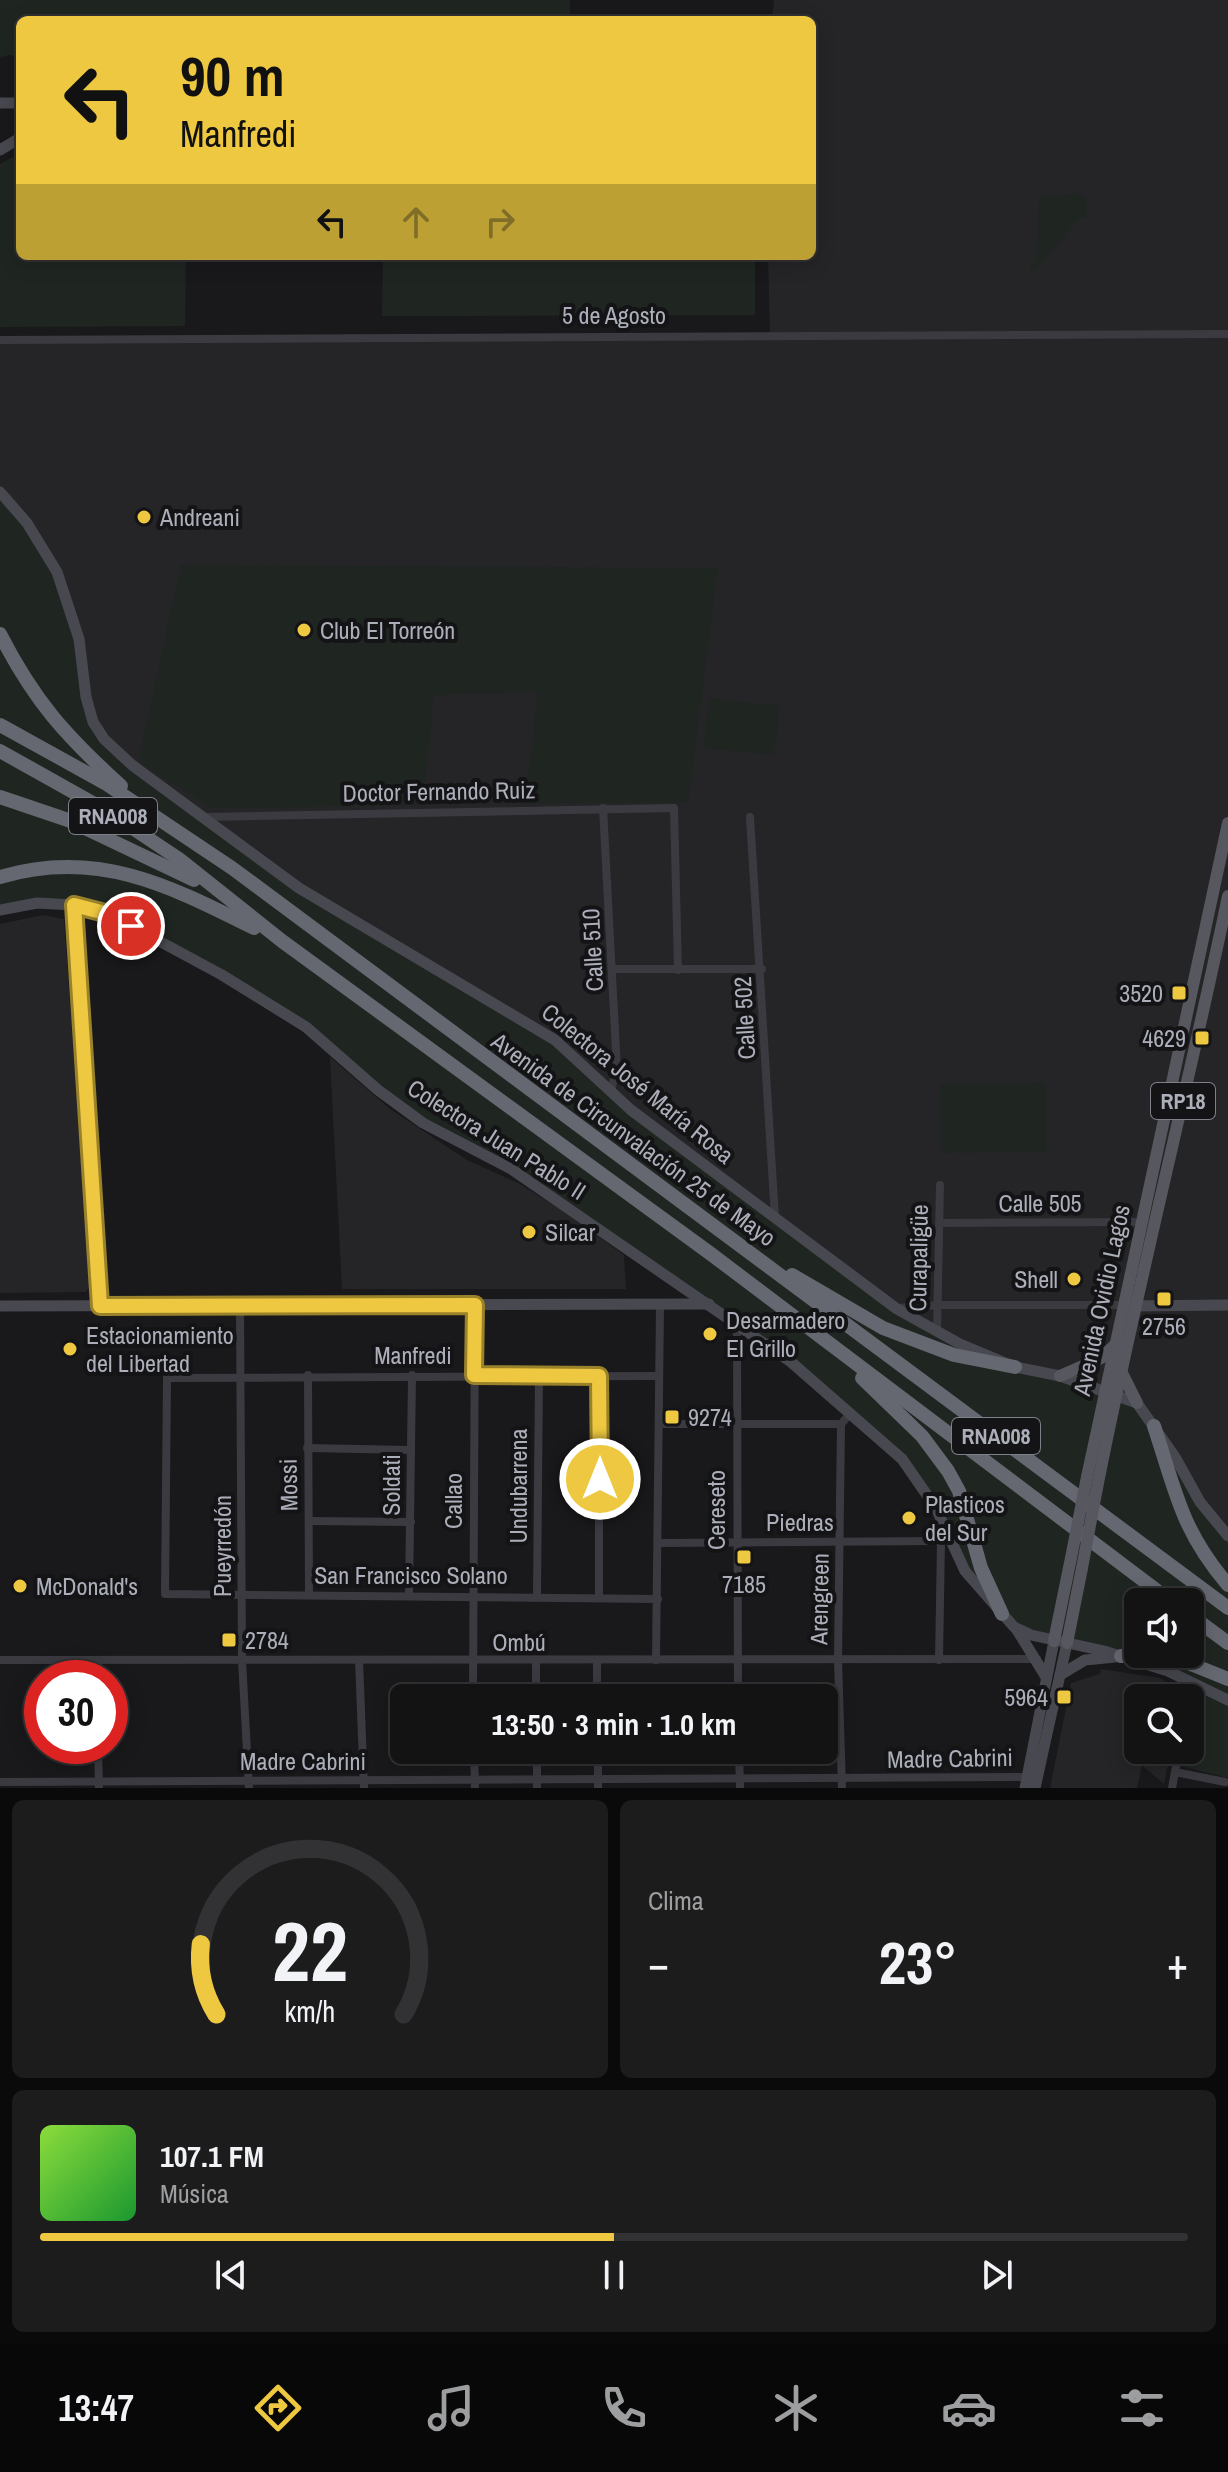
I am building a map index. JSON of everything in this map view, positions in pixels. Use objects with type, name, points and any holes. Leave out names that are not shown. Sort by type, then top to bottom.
[{"type":"highway","points":[[0,634],[40,704],[74,744],[155,815]]},
{"type":"highway","name":"Avenida de Circunvalación 25 de Mayo","points":[[0,725],[57,755],[155,815],[1228,1608]]},
{"type":"highway","name":"Avenida de Circunvalación 25 de Mayo","points":[[0,751],[107,811],[179,859],[282,941],[436,1050],[1153,1588]]},
{"type":"highway","points":[[0,797],[117,841],[219,893]]},
{"type":"highway","points":[[0,877],[53,867],[133,874],[174,888],[282,941]]},
{"type":"highway","points":[[765,1263],[803,1280],[883,1328],[954,1355],[1015,1367]]},
{"type":"highway","points":[[800,1321],[898,1409],[948,1471],[959,1491],[981,1568],[1002,1614]]},
{"type":"highway","points":[[1154,1426],[1185,1524],[1204,1556],[1228,1585]]},
{"type":"highway","points":[[1204,1625],[1228,1643]]},
{"type":"highway","points":[[1201,1668],[1228,1679]]},
{"type":"main road","name":"Colectora José María Rosa","points":[[0,492],[27,523],[57,572],[79,639],[86,697],[93,722],[104,739],[132,765],[299,888],[555,1040],[631,1110],[897,1309],[1015,1367],[1060,1376],[1137,1403],[1200,1502],[1228,1536]]},
{"type":"main road","name":"Avenida Ovidio Lagos","points":[[1031,1783],[1060,1675],[1060,1642],[1071,1558],[1087,1477],[1110,1391],[1121,1368],[1140,1222],[1228,823]]},
{"type":"main road","name":"Avenida Ovidio Lagos","points":[[1031,1783],[1047,1678],[1082,1568],[1097,1488],[1116,1344],[1130,1306],[1228,896]]},
{"type":"main road","name":"Colectora Juan Pablo II","points":[[0,910],[37,903],[74,905],[109,914],[222,975],[306,1027],[378,1090],[423,1123],[511,1169],[791,1362],[902,1459],[923,1486],[945,1538],[965,1571],[1014,1627],[1060,1642],[1121,1656],[1193,1682],[1228,1700]]},
{"type":"main road","points":[[0,1306],[710,1304]]},
{"type":"main road","points":[[1130,1306],[1228,1305]]},
{"type":"main road","points":[[1060,1376],[1101,1358],[1116,1344]]},
{"type":"main road","points":[[1121,1368],[1137,1403]]},
{"type":"main road","points":[[1014,1627],[1047,1678]]},
{"type":"main road","points":[[1060,1675],[1085,1660],[1121,1656]]},
{"type":"street","name":"5 de Agosto","points":[[0,340],[1228,334]]},
{"type":"street","name":"Calle 510","points":[[603,808],[617,1069],[611,1090]]},
{"type":"street","name":"Doctor Fernando Ruiz","points":[[205,817],[674,808],[678,970]]},
{"type":"street","name":"Calle 502","points":[[750,817],[762,969],[775,1217]]},
{"type":"street","points":[[74,905],[100,1306]]},
{"type":"street","points":[[613,969],[762,969]]},
{"type":"street","name":"Curapaligüe","points":[[937,1331],[940,1185]]},
{"type":"street","name":"Calle 505","points":[[939,1223],[1140,1222]]},
{"type":"street","name":"Pueyrredón","points":[[240,1303],[242,1660],[249,1785]]},
{"type":"street","name":"Callao","points":[[473,1684],[475,1305]]},
{"type":"street","points":[[897,1309],[938,1305],[1130,1306]]},
{"type":"street","points":[[656,1660],[660,1306]]},
{"type":"street","name":"Cereseto","points":[[737,1322],[738,1684]]},
{"type":"street","name":"Manfredi","points":[[165,1594],[167,1378],[308,1375],[659,1376]]},
{"type":"street","name":"Mossi","points":[[308,1375],[309,1595]]},
{"type":"street","name":"Soldati","points":[[409,1595],[412,1375]]},
{"type":"street","name":"Undubarrena","points":[[537,1596],[539,1376]]},
{"type":"street","points":[[599,1376],[599,1597]]},
{"type":"street","points":[[659,1424],[841,1424],[850,1414]]},
{"type":"street","name":"Arengreen","points":[[841,1424],[838,1660],[842,1784]]},
{"type":"street","points":[[307,1448],[411,1450]]},
{"type":"street","points":[[309,1521],[411,1522]]},
{"type":"street","points":[[939,1660],[945,1538]]},
{"type":"street","name":"Piedras","points":[[659,1543],[945,1538]]},
{"type":"street","name":"San Francisco Solano","points":[[165,1594],[658,1599]]},
{"type":"street","name":"Ombú","points":[[128,1660],[1037,1659]]},
{"type":"street","name":"Ombú","points":[[0,1660],[24,1660]]},
{"type":"street","points":[[359,1660],[364,1785]]},
{"type":"street","points":[[536,1661],[536,1684]]},
{"type":"street","points":[[597,1661],[597,1684]]},
{"type":"street","points":[[98,1764],[99,1785]]},
{"type":"street","points":[[474,1764],[475,1784]]},
{"type":"street","points":[[739,1764],[740,1784]]},
{"type":"street","points":[[1172,1788],[1176,1764]]},
{"type":"street","points":[[1175,1772],[1225,1782]]},
{"type":"street","name":"Madre Cabrini","points":[[0,1782],[99,1785],[1031,1783]]},
{"type":"shaded area","points":[[0,0],[570,0],[570,16],[16,16],[16,57],[0,57]]},
{"type":"shaded area","points":[[774,0],[1228,0],[1228,1536],[1015,1367],[897,1309],[299,888],[104,739],[0,492],[0,340],[770,334],[768,260],[816,260],[816,16],[772,16]]},
{"type":"shaded area","points":[[16,155],[16,260],[186,260],[185,326],[0,327],[0,164]]},
{"type":"shaded area","points":[[1075,191],[1086,199],[1087,217],[1080,218],[1030,276],[1031,262],[1036,262],[1039,196],[1074,195]]},
{"type":"shaded area","points":[[383,260],[755,260],[755,315],[382,316]]},
{"type":"shaded area","points":[[0,492],[70,603],[86,697],[104,739],[299,888],[555,1040],[631,1110],[897,1309],[960,1344],[1137,1403],[1228,1536],[1228,1700],[1204,1688],[1204,1684],[1145,1668],[1204,1668],[1204,1588],[1124,1588],[1124,1662],[1031,1635],[979,1590],[923,1486],[791,1362],[511,1169],[423,1123],[306,1027],[109,914],[74,905],[0,910]]},
{"type":"shaded area","points":[[181,565],[718,568],[688,802],[525,804],[538,692],[434,695],[423,805],[212,808],[151,770],[139,758]]},
{"type":"shaded area","points":[[709,698],[780,706],[774,755],[704,748]]},
{"type":"shaded area","points":[[43,915],[64,919],[90,1286],[86,1292],[0,1293],[0,924]]},
{"type":"shaded area","name":"Silcar","points":[[330,1057],[390,1109],[467,1160],[518,1183],[560,1209],[624,1255],[626,1289],[342,1289]]},
{"type":"shaded area","points":[[1046,1083],[1047,1152],[941,1153],[940,1084]]},
{"type":"shaded area","points":[[1101,1669],[1160,1678],[1170,1684],[1124,1684],[1124,1764],[1168,1764],[1164,1784],[1142,1765],[1137,1788],[1050,1788],[1071,1683],[1100,1674]]},
{"type":"shaded area","points":[[1204,1694],[1228,1705],[1228,1778],[1185,1767],[1186,1764],[1204,1764]]},
{"type":"place","name":"Andreani","points":[[144,517]]},
{"type":"place","name":"Club El Torreón","points":[[304,630]]},
{"type":"place","name":"3520","points":[[1179,993]]},
{"type":"place","name":"4629","points":[[1202,1038]]},
{"type":"place","name":"Silcar","points":[[529,1232]]},
{"type":"place","name":"Shell","points":[[1074,1279]]},
{"type":"place","name":"2756","points":[[1164,1299]]},
{"type":"place","name":"Desarmadero El Grillo","points":[[710,1334]]},
{"type":"place","name":"Estacionamiento del Libertad","points":[[70,1349]]},
{"type":"place","name":"9274","points":[[672,1417]]},
{"type":"place","name":"Plasticos del Sur","points":[[909,1518]]},
{"type":"place","name":"7185","points":[[744,1557]]},
{"type":"place","name":"McDonald's","points":[[20,1586]]},
{"type":"place","name":"2784","points":[[229,1640]]},
{"type":"place","name":"5964","points":[[1064,1697]]},
{"type":"route","points":[[131,926],[109,914],[74,905],[100,1306],[176,1303],[475,1305],[474,1375],[599,1376],[600,1479]]}]
